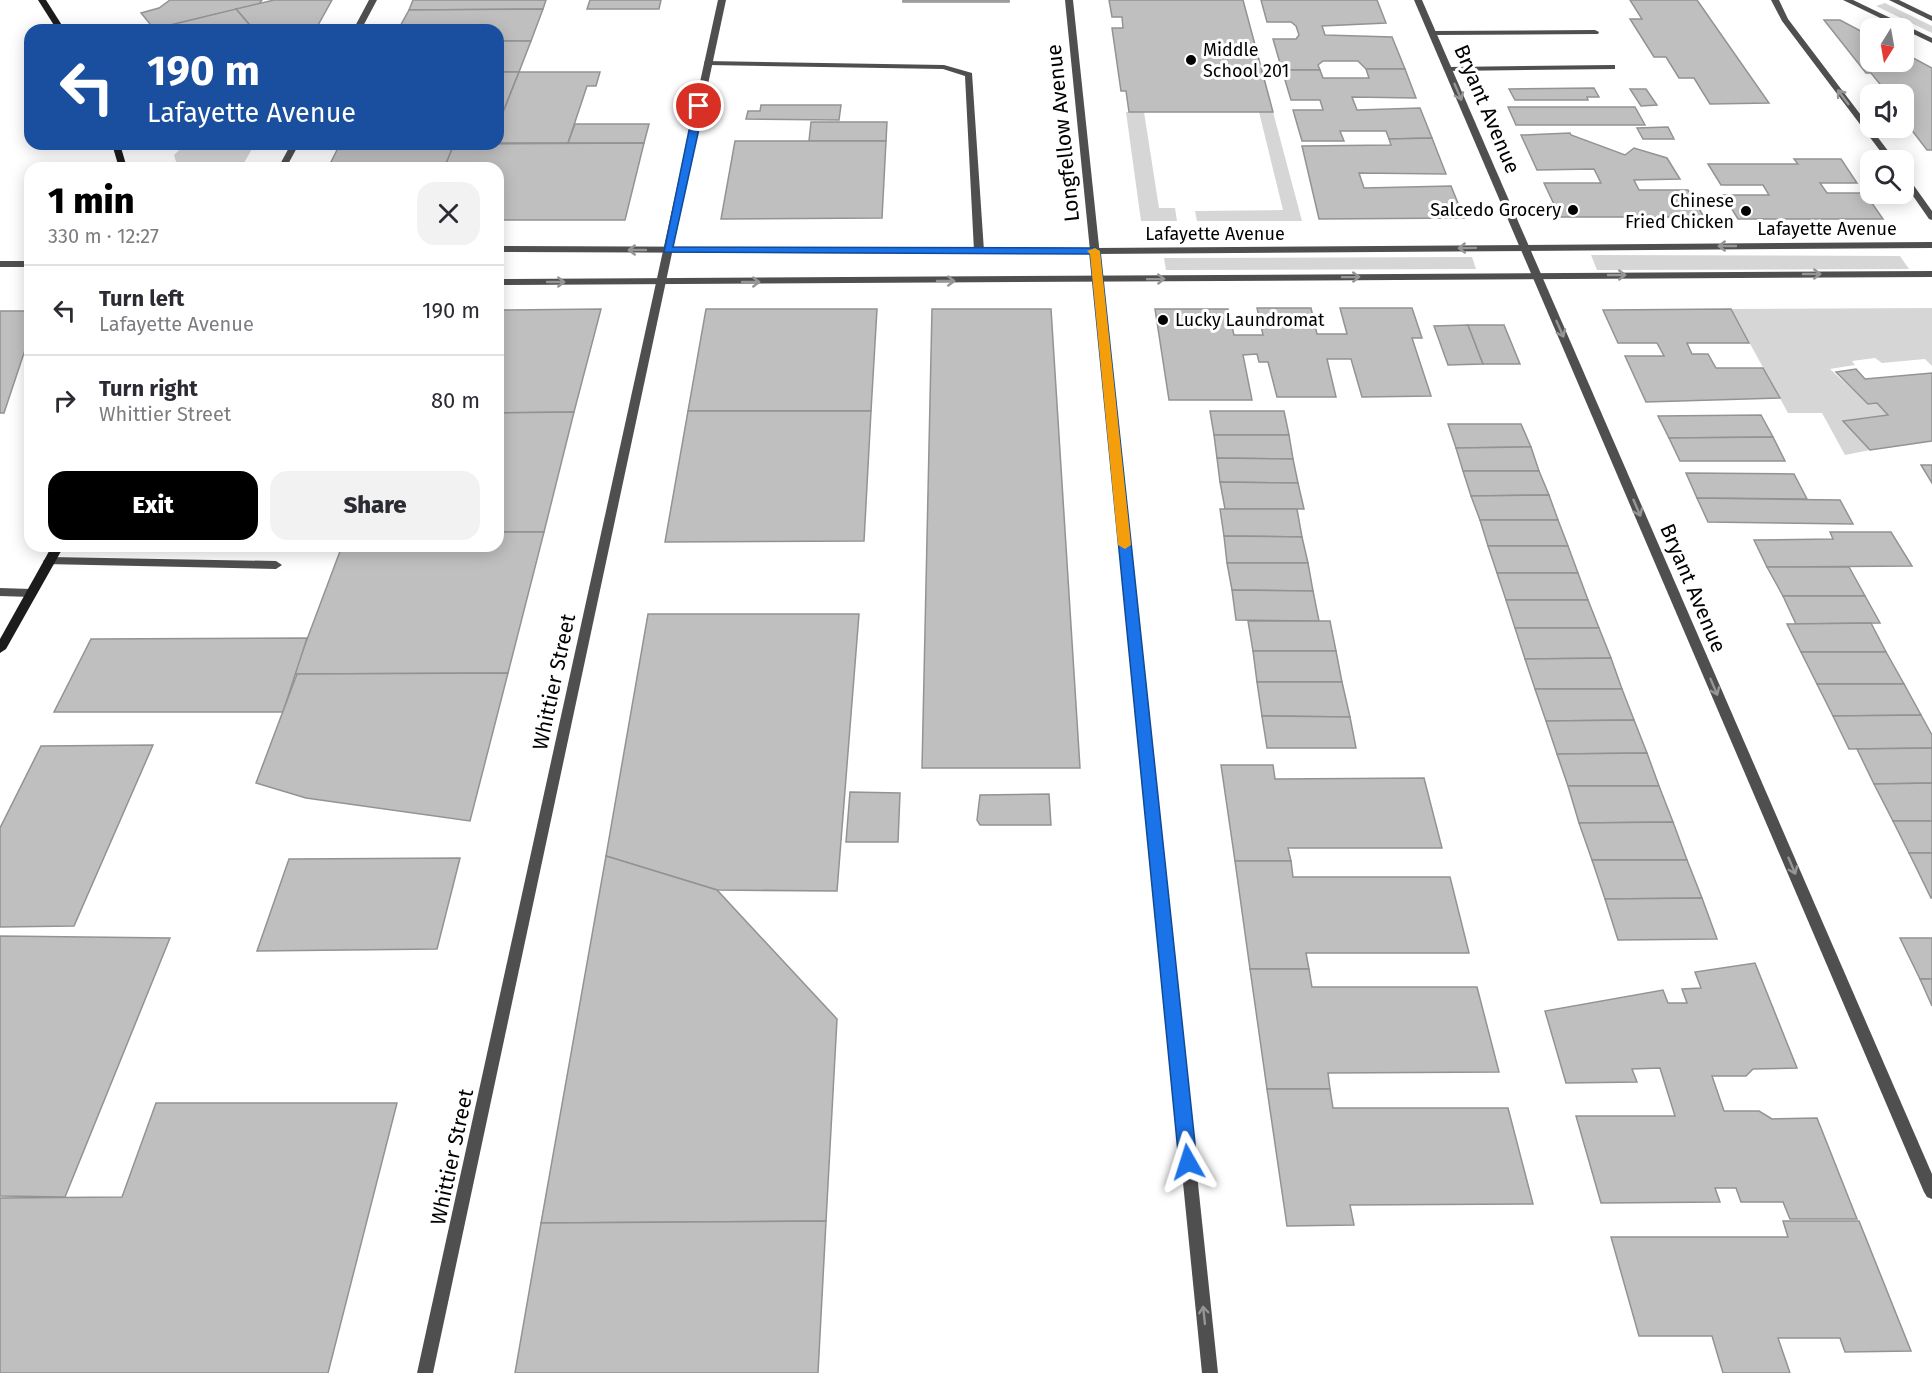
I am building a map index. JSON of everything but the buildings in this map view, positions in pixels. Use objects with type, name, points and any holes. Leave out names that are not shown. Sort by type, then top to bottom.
[{"type":"main road","points":[[43,0],[57,24]]},
{"type":"main road","points":[[0,650],[54,552]]},
{"type":"street","points":[[360,24],[374,0]]},
{"type":"street","name":"Whittier Street","points":[[425,1373],[722,0]]},
{"type":"street","name":"Longfellow Avenue","points":[[1069,0],[1210,1373]]},
{"type":"street","name":"Bryant Avenue","points":[[1418,0],[1932,1192]]},
{"type":"street","points":[[1775,0],[1785,19],[1883,150]]},
{"type":"street","points":[[1847,0],[1932,41]]},
{"type":"street","points":[[1893,0],[1932,19]]},
{"type":"street","points":[[1432,33],[1595,32]]},
{"type":"street","points":[[708,63],[944,67],[969,75],[979,251]]},
{"type":"street","points":[[1448,69],[1612,67]]},
{"type":"street","points":[[1914,192],[1932,217]]},
{"type":"street","name":"Lafayette Avenue","points":[[504,249],[1095,251],[1932,245]]},
{"type":"street","points":[[0,264],[24,264]]},
{"type":"street","points":[[504,282],[1932,274]]},
{"type":"street","points":[[49,561],[276,565]]},
{"type":"street","points":[[0,592],[31,593]]},
{"type":"shaded area","points":[[1885,3],[1932,26],[1932,33],[1914,24],[1914,18],[1901,18],[1876,6]]},
{"type":"shaded area","points":[[1126,112],[1144,112],[1159,208],[1175,208],[1177,221],[1141,221]]},
{"type":"shaded area","points":[[1259,112],[1273,112],[1302,221],[1197,221],[1195,211],[1283,210]]},
{"type":"shaded area","points":[[179,150],[251,150],[244,162],[176,162],[174,155]]},
{"type":"shaded area","points":[[1591,255],[1900,256],[1909,269],[1597,270]]},
{"type":"shaded area","points":[[1472,257],[1476,269],[1166,270],[1164,258]]},
{"type":"shaded area","points":[[1932,308],[1932,366],[1925,359],[1882,363],[1875,358],[1852,361],[1855,365],[1830,369],[1868,404],[1877,403],[1888,415],[1843,421],[1870,450],[1845,455],[1822,413],[1788,413],[1731,309]]},
{"type":"slow traffic","points":[[1092,251],[1095,251],[1125,545]]},
{"type":"place","name":"Middle School 201","points":[[1191,60]]},
{"type":"place","name":"Salcedo Grocery","points":[[1573,210]]},
{"type":"place","name":"Chinese Fried Chicken","points":[[1746,211]]},
{"type":"place","name":"Lucky Laundromat","points":[[1163,320]]},
{"type":"route","points":[[699,106],[667,250],[1095,251],[1188,1162]]}]
